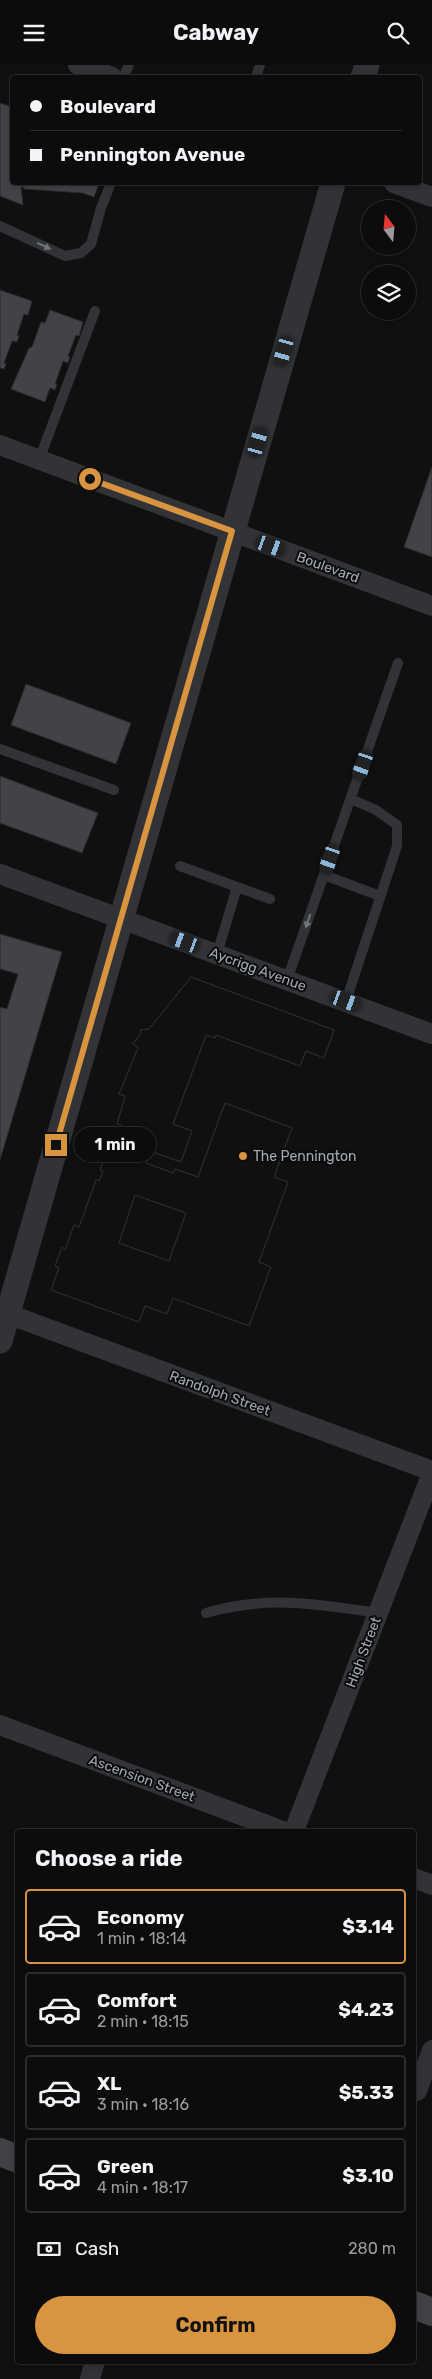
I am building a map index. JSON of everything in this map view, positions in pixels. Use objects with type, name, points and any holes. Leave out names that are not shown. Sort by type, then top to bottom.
[{"type":"main road","points":[[0,2152],[15,2158]]},
{"type":"main road","points":[[416,2306],[432,2312]]},
{"type":"street","points":[[78,65],[106,75]]},
{"type":"street","points":[[0,1341],[332,185]]},
{"type":"street","points":[[399,185],[432,197]]},
{"type":"street","name":"Boulevard","points":[[0,445],[432,606]]},
{"type":"street","name":"Aycrigg Avenue","points":[[0,874],[432,1034]]},
{"type":"street","name":"Randolph Street","points":[[8,1314],[432,1472]]},
{"type":"street","name":"High Street","points":[[295,1829],[432,1472]]},
{"type":"street","name":"Ascension Street","points":[[0,1725],[278,1829]]},
{"type":"street","points":[[416,1879],[432,1885]]},
{"type":"street","points":[[417,2091],[432,2050]]},
{"type":"street","points":[[90,2379],[94,2364]]},
{"type":"lane","points":[[0,226],[65,256],[81,253],[91,244],[101,208],[110,185]]},
{"type":"lane","points":[[40,460],[95,311]]},
{"type":"lane","points":[[287,980],[398,663]]},
{"type":"lane","points":[[0,749],[114,790]]},
{"type":"lane","points":[[346,1001],[397,846],[397,825],[376,810],[351,799]]},
{"type":"lane","points":[[180,866],[270,899]]},
{"type":"lane","points":[[324,875],[380,896]]},
{"type":"lane","points":[[217,954],[237,887]]},
{"type":"lane","points":[[206,1613],[248,1603],[294,1602],[378,1613]]},
{"type":"building","points":[[0,103],[10,106],[10,185],[98,185],[94,197],[83,193],[24,189],[21,187],[23,205],[0,196]]},
{"type":"building","points":[[0,290],[32,301],[28,315],[24,314],[17,335],[19,336],[17,342],[12,341],[4,363],[6,364],[4,369],[0,368]]},
{"type":"building","points":[[50,310],[83,322],[79,336],[76,335],[68,356],[70,357],[68,363],[63,361],[55,384],[57,384],[55,390],[50,388],[45,402],[11,389],[29,348],[32,347],[41,322],[45,323]]},
{"type":"building","points":[[432,467],[432,557],[404,547]]},
{"type":"building","points":[[26,684],[131,723],[116,764],[11,725]]},
{"type":"building","points":[[0,776],[98,813],[82,853],[0,823]]},
{"type":"building","points":[[0,934],[62,952],[0,1160],[0,1007],[7,1009],[18,974],[0,969]]},
{"type":"building","name":"The Pennington","points":[[191,977],[334,1030],[324,1058],[306,1051],[300,1066],[216,1035],[215,1038],[206,1035],[173,1124],[192,1131],[181,1162],[150,1151],[146,1163],[173,1173],[175,1169],[198,1177],[225,1103],[292,1128],[274,1177],[288,1182],[259,1262],[271,1267],[249,1326],[173,1298],[167,1314],[145,1306],[139,1322],[51,1290],[59,1268],[55,1266],[62,1247],[65,1250],[74,1225],[79,1227],[96,1180],[99,1181],[103,1171],[100,1170],[113,1135],[118,1136],[121,1125],[117,1124],[125,1096],[119,1094],[138,1048],[133,1044],[141,1033],[140,1030],[149,1029]],"holes":[[[135,1195],[186,1213],[169,1261],[119,1243]]]},
{"type":"building","name":"The Pennington","points":[[191,977],[334,1030],[324,1058],[306,1051],[300,1066],[216,1035],[215,1038],[206,1035],[173,1124],[192,1131],[181,1162],[150,1151],[146,1163],[173,1173],[175,1169],[198,1177],[225,1103],[292,1128],[274,1177],[288,1182],[259,1262],[271,1267],[249,1326],[173,1298],[167,1314],[145,1306],[139,1322],[51,1290],[59,1268],[55,1266],[62,1247],[65,1250],[74,1225],[79,1227],[96,1180],[99,1181],[103,1171],[100,1170],[113,1135],[118,1136],[121,1125],[117,1124],[125,1096],[119,1094],[138,1048],[133,1044],[141,1033],[140,1030],[149,1029]]},
{"type":"building","points":[[135,1195],[186,1213],[169,1261],[119,1243]]},
{"type":"place","name":"The Pennington","points":[[243,1156]]},
{"type":"route","points":[[56,1145],[232,531],[90,479]]}]
